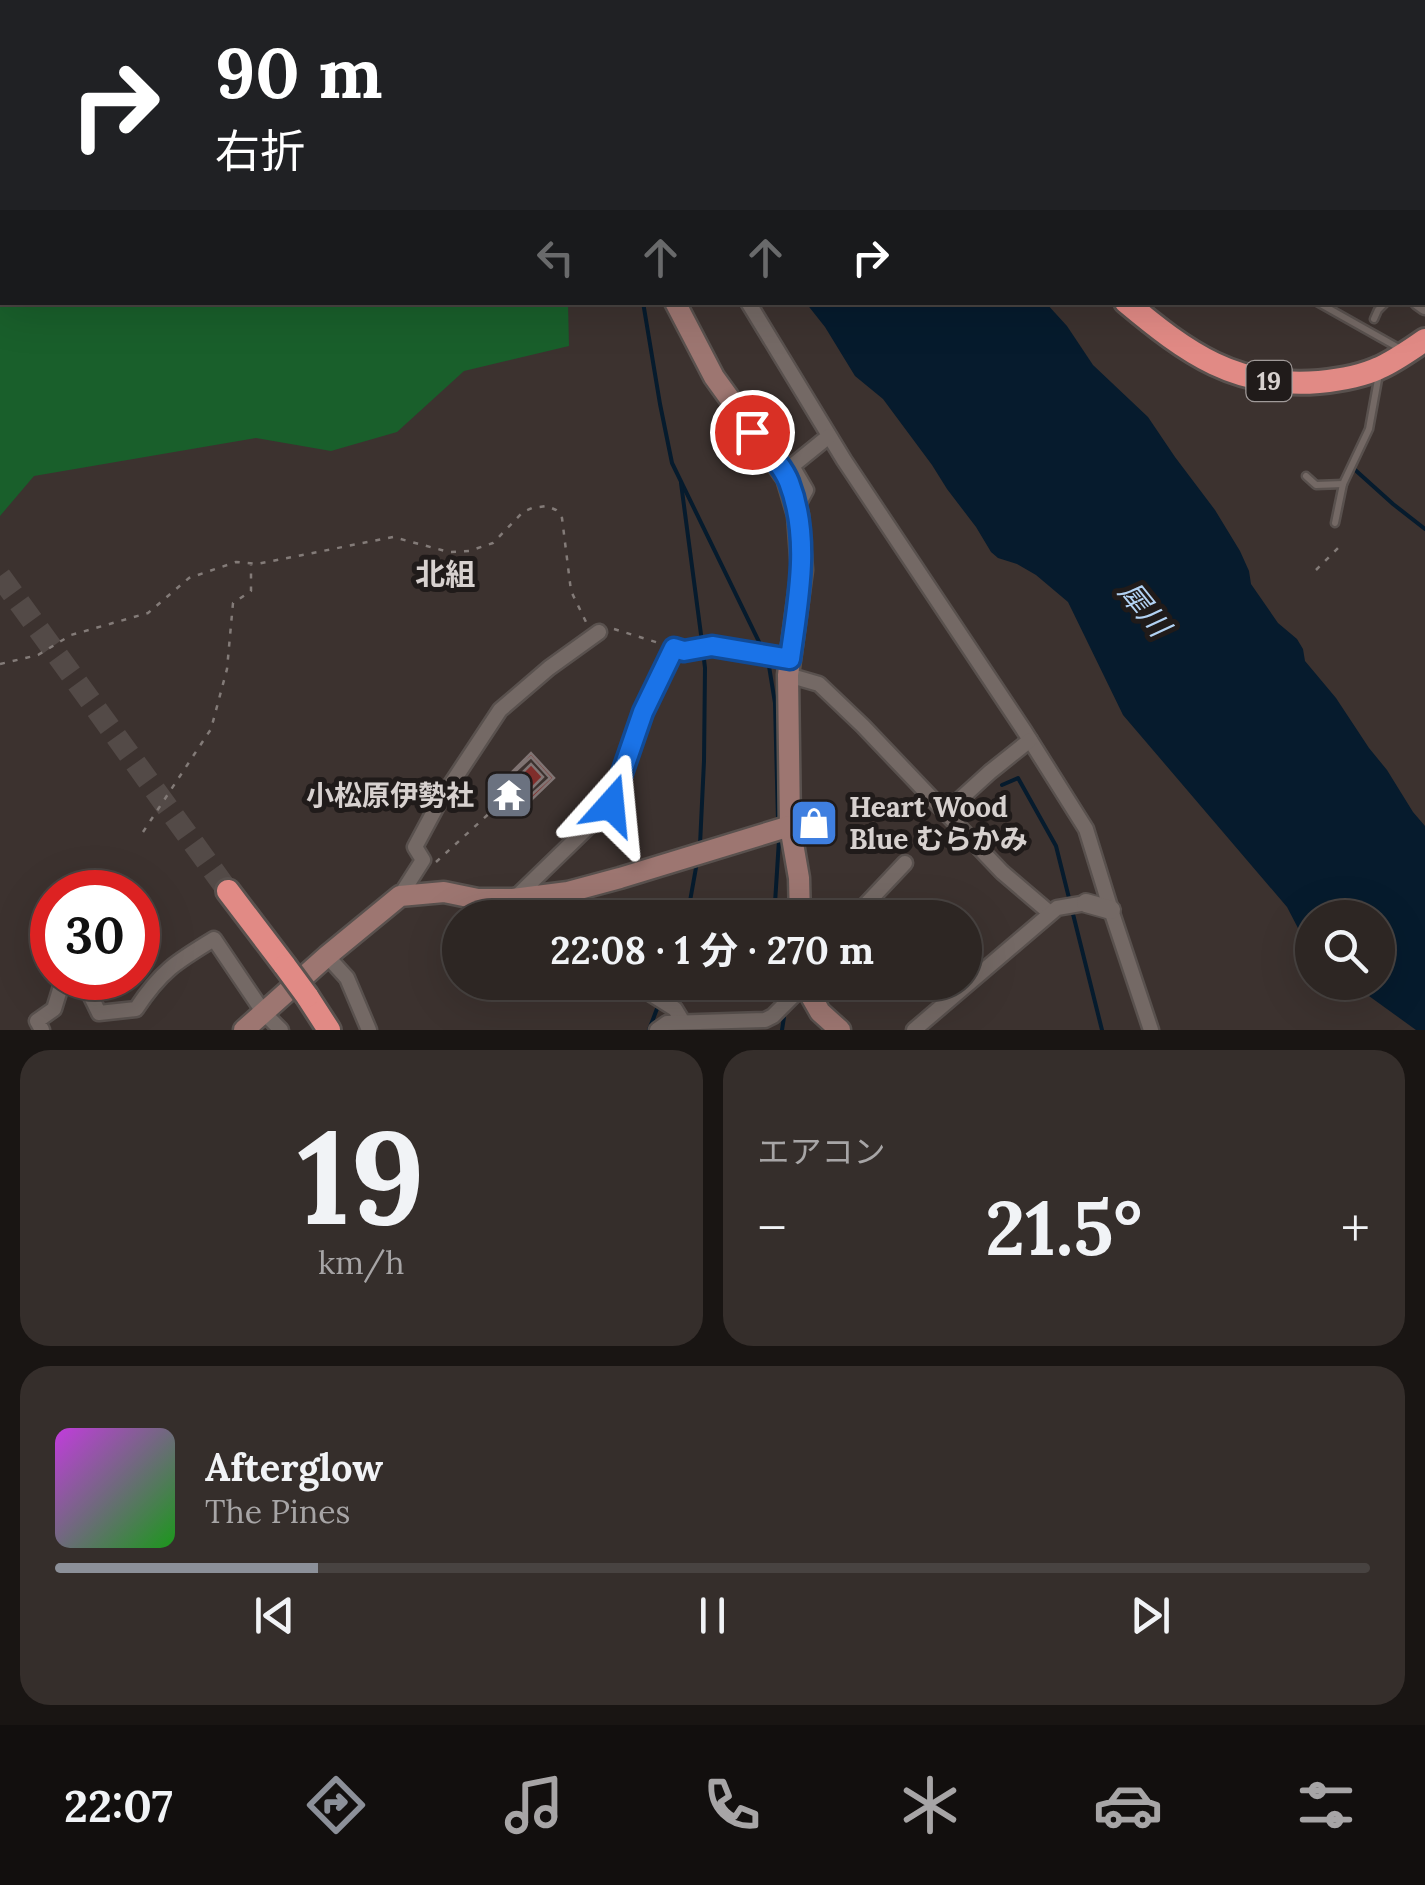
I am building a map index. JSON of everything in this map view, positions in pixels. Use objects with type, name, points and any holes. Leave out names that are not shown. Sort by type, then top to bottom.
[{"type":"highway","name":"19","points":[[1130,305],[1198,356],[1225,370],[1270,381],[1349,378],[1380,368],[1424,343]]},
{"type":"highway","points":[[228,892],[329,1030]]},
{"type":"main road","points":[[677,305],[714,378],[788,478],[796,508],[802,570],[789,667],[790,826],[800,900]]},
{"type":"main road","points":[[538,900],[790,826]]},
{"type":"main road","points":[[244,1030],[400,896],[444,892],[481,900]]},
{"type":"main road","points":[[813,1000],[840,1030]]},
{"type":"street","points":[[750,305],[829,436],[1086,828],[1151,1030]]},
{"type":"street","points":[[796,508],[806,490],[792,466],[829,436]]},
{"type":"street","points":[[400,896],[423,860],[415,847],[438,804],[500,710],[599,632]]},
{"type":"street","points":[[517,900],[611,805],[643,712],[674,648],[684,651],[712,646],[789,667],[819,684],[1002,872],[1054,910]]},
{"type":"street","points":[[946,812],[1030,740]]},
{"type":"street","points":[[871,900],[906,863]]},
{"type":"street","points":[[914,1030],[1054,910],[1086,904],[1110,910]]},
{"type":"street","points":[[160,977],[173,964],[214,939],[264,1012],[281,1030]]},
{"type":"street","points":[[326,956],[347,978],[368,1030]]},
{"type":"street","points":[[42,1030],[37,1021],[54,1009],[57,1000]]},
{"type":"street","points":[[93,1000],[99,1012],[110,1013],[136,1009],[142,1000]]},
{"type":"street","points":[[660,1000],[675,1010],[683,1022]]},
{"type":"street","points":[[657,1030],[666,1022],[773,1023],[791,1000]]},
{"type":"lane","points":[[1322,305],[1397,348]]},
{"type":"lane","points":[[1374,319],[1383,305]]},
{"type":"lane","points":[[1334,523],[1343,484],[1369,429],[1380,368]]},
{"type":"lane","points":[[1306,476],[1316,484],[1343,484]]},
{"type":"path","points":[[0,664],[38,655],[70,635],[148,613],[188,578],[236,562],[251,564],[394,538],[449,552],[477,550],[493,543],[523,512],[539,506],[556,510],[562,518],[571,592],[590,627],[599,632],[618,628],[674,648]]},
{"type":"path","points":[[1316,570],[1338,548]]},
{"type":"path","points":[[144,832],[211,728],[227,669],[232,603],[251,591],[251,564]]},
{"type":"path","points":[[435,862],[494,809]]},
{"type":"green space","points":[[0,305],[568,305],[569,346],[464,371],[397,432],[331,451],[256,438],[34,476],[0,516]]},
{"type":"water","name":"犀川","points":[[808,305],[1048,305],[1093,365],[1148,417],[1215,510],[1240,551],[1251,584],[1278,623],[1297,639],[1305,661],[1336,698],[1425,826],[1425,1030],[1416,1030],[1375,1000],[1395,1000],[1395,900],[1295,900],[1295,922],[1287,907],[1123,715],[1068,602],[1036,575],[991,552],[883,399],[855,376]]},
{"type":"building","points":[[531,753],[554,778],[529,802],[522,796],[524,793],[529,797],[550,778],[531,757],[509,777],[512,782],[507,777]]},
{"type":"building","points":[[531,764],[543,777],[532,788],[527,784],[519,800],[522,802],[507,816],[499,814],[488,803],[492,799],[489,796],[504,784],[517,784]]},
{"type":"waterway","points":[[644,305],[672,463],[764,652]]},
{"type":"waterway","points":[[1353,468],[1425,529]]},
{"type":"waterway","points":[[681,483],[702,642]]},
{"type":"waterway","points":[[700,845],[703,651]]},
{"type":"waterway","points":[[768,660],[775,703],[778,820]]},
{"type":"waterway","points":[[1002,785],[1018,778],[1056,846],[1102,1030]]},
{"type":"waterway","points":[[775,900],[779,840]]},
{"type":"waterway","points":[[690,900],[697,862]]},
{"type":"waterway","points":[[649,1030],[658,1006]]},
{"type":"waterway","points":[[782,1030],[784,1017]]},
{"type":"tunnel","points":[[0,576],[228,891]]},
{"type":"place","name":"小松原伊勢社","points":[[509,795]]},
{"type":"place","name":"Heart Wood Blue むらかみ","points":[[814,823]]},
{"type":"district","name":"北組","points":[[445,575]]},
{"type":"route","points":[[611,805],[643,712],[674,648],[684,651],[712,646],[790,659],[802,570],[798,515],[788,478],[752,432]]}]
